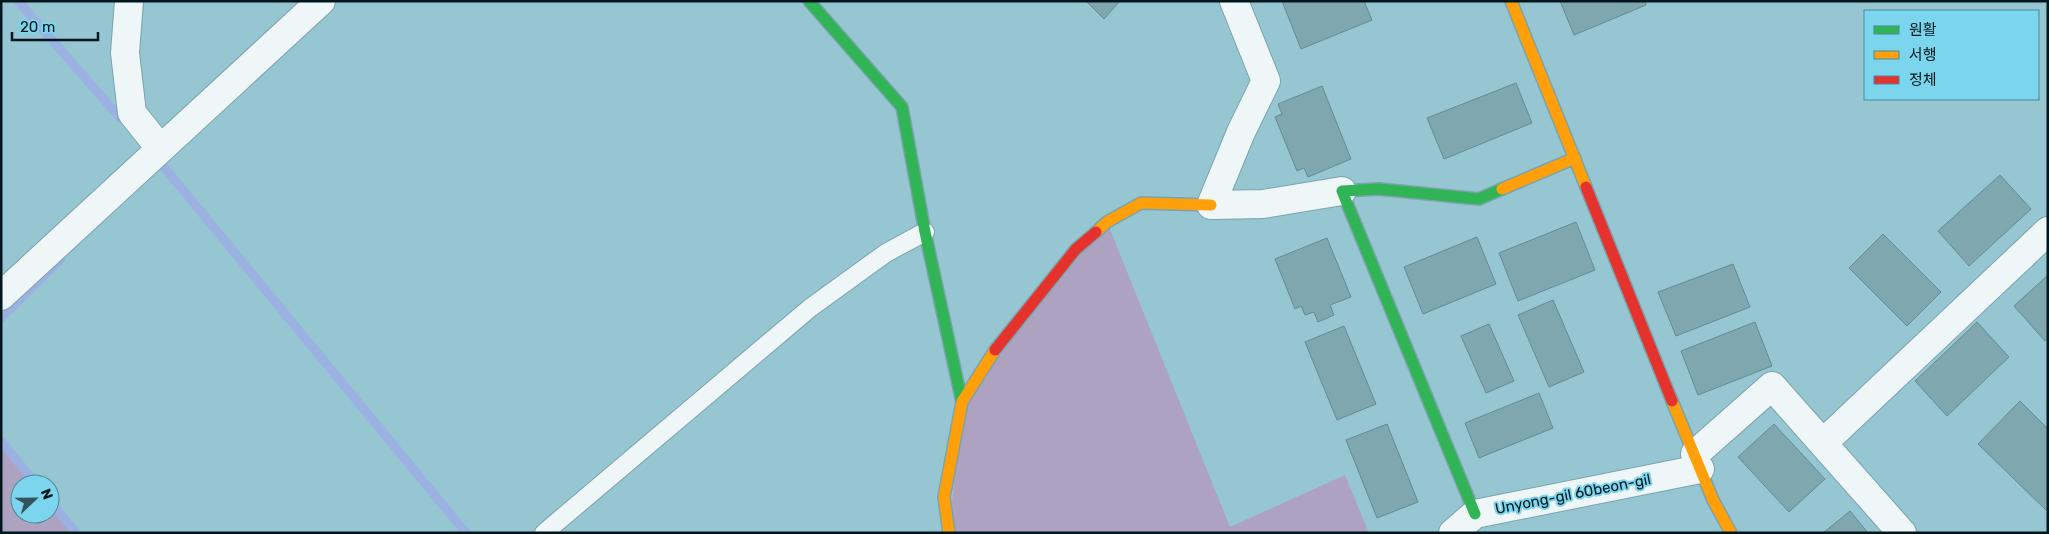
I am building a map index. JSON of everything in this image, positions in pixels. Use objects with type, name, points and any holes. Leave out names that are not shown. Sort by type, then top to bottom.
[{"type":"street","points":[[129,1],[125,53],[132,114],[160,148]]},
{"type":"street","points":[[1,296],[321,1]]},
{"type":"street","points":[[809,1],[902,107],[925,232],[962,402]]},
{"type":"street","points":[[1211,205],[1241,132],[1266,80],[1234,1]]},
{"type":"street","points":[[1511,1],[1713,500],[1731,533]]},
{"type":"street","points":[[949,533],[944,497],[962,402],[1002,339],[1076,249],[1107,222],[1141,203],[1263,204],[1342,191],[1379,189],[1479,198],[1574,158]]},
{"type":"street","points":[[1342,191],[1475,514]]},
{"type":"street","points":[[1823,443],[2048,232]]},
{"type":"street","points":[[1698,462],[1772,386],[1902,533]]},
{"type":"street","name":"Unyong-gil 60beon-gil","points":[[1453,533],[1475,514],[1698,462]]},
{"type":"lane","points":[[544,533],[810,308],[886,253],[925,232]]},
{"type":"path","points":[[1,530],[5,533]]},
{"type":"shaded area","points":[[1107,222],[1230,527],[1345,475],[1369,533],[949,533],[962,402]]},
{"type":"shaded area","points":[[1,446],[25,474],[10,474],[10,524],[60,524],[60,518],[72,533],[1,533]]},
{"type":"building","points":[[1086,1],[1120,1],[1104,19]]},
{"type":"building","points":[[1282,1],[1364,1],[1372,20],[1301,49]]},
{"type":"building","points":[[1560,1],[1645,1],[1646,5],[1574,35]]},
{"type":"building","points":[[1516,83],[1532,123],[1444,159],[1427,118]]},
{"type":"building","points":[[1322,86],[1351,159],[1308,177],[1304,168],[1297,171],[1275,117],[1282,114],[1278,104]]},
{"type":"building","points":[[2000,175],[2031,209],[1969,266],[1938,231]]},
{"type":"building","points":[[1576,222],[1595,270],[1518,301],[1499,253]]},
{"type":"building","points":[[1883,234],[1941,292],[1907,326],[1849,268]]},
{"type":"building","points":[[1477,237],[1496,284],[1423,314],[1404,267]]},
{"type":"building","points":[[1327,238],[1351,297],[1330,305],[1334,315],[1318,322],[1314,312],[1305,315],[1301,306],[1295,309],[1275,259]]},
{"type":"building","points":[[1733,264],[1750,307],[1676,336],[1658,292]]},
{"type":"building","points":[[2048,275],[2048,339],[2045,341],[2014,306]]},
{"type":"building","points":[[1553,300],[1584,372],[1549,387],[1518,315]]},
{"type":"building","points":[[1755,322],[1772,366],[1698,395],[1681,351]]},
{"type":"building","points":[[1977,322],[2009,357],[1947,416],[1915,381]]},
{"type":"building","points":[[1489,324],[1514,381],[1486,393],[1461,336]]},
{"type":"building","points":[[1344,326],[1376,404],[1337,420],[1305,342]]},
{"type":"building","points":[[1539,393],[1553,428],[1479,458],[1465,423]]},
{"type":"building","points":[[2020,401],[2048,429],[2048,512],[1978,444]]},
{"type":"building","points":[[1387,424],[1418,502],[1377,518],[1346,440]]},
{"type":"building","points":[[1774,424],[1825,479],[1789,512],[1738,457]]},
{"type":"building","points":[[1850,511],[1868,533],[1823,533]]},
{"type":"waterway","points":[[18,1],[121,119]]},
{"type":"waterway","points":[[155,165],[159,161],[466,533]]},
{"type":"waterway","points":[[1,318],[61,259]]},
{"type":"waterway","points":[[1,441],[28,474]]},
{"type":"waterway","points":[[60,513],[76,533]]},
{"type":"traffic: fast","points":[[809,1],[902,107],[925,232],[962,402]]},
{"type":"traffic: fast","points":[[1475,514],[1342,191],[1379,189],[1479,199],[1502,189]]},
{"type":"traffic: slow","points":[[1511,1],[1586,187]]},
{"type":"traffic: slow","points":[[1502,189],[1575,158]]},
{"type":"traffic: slow","points":[[1096,232],[1107,222],[1141,203],[1211,205]]},
{"type":"traffic: slow","points":[[949,533],[944,497],[962,402],[995,350]]},
{"type":"traffic: slow","points":[[1672,401],[1713,500],[1731,533]]},
{"type":"traffic: jam","points":[[1586,187],[1672,401]]},
{"type":"traffic: jam","points":[[995,350],[1076,249],[1096,232]]}]
